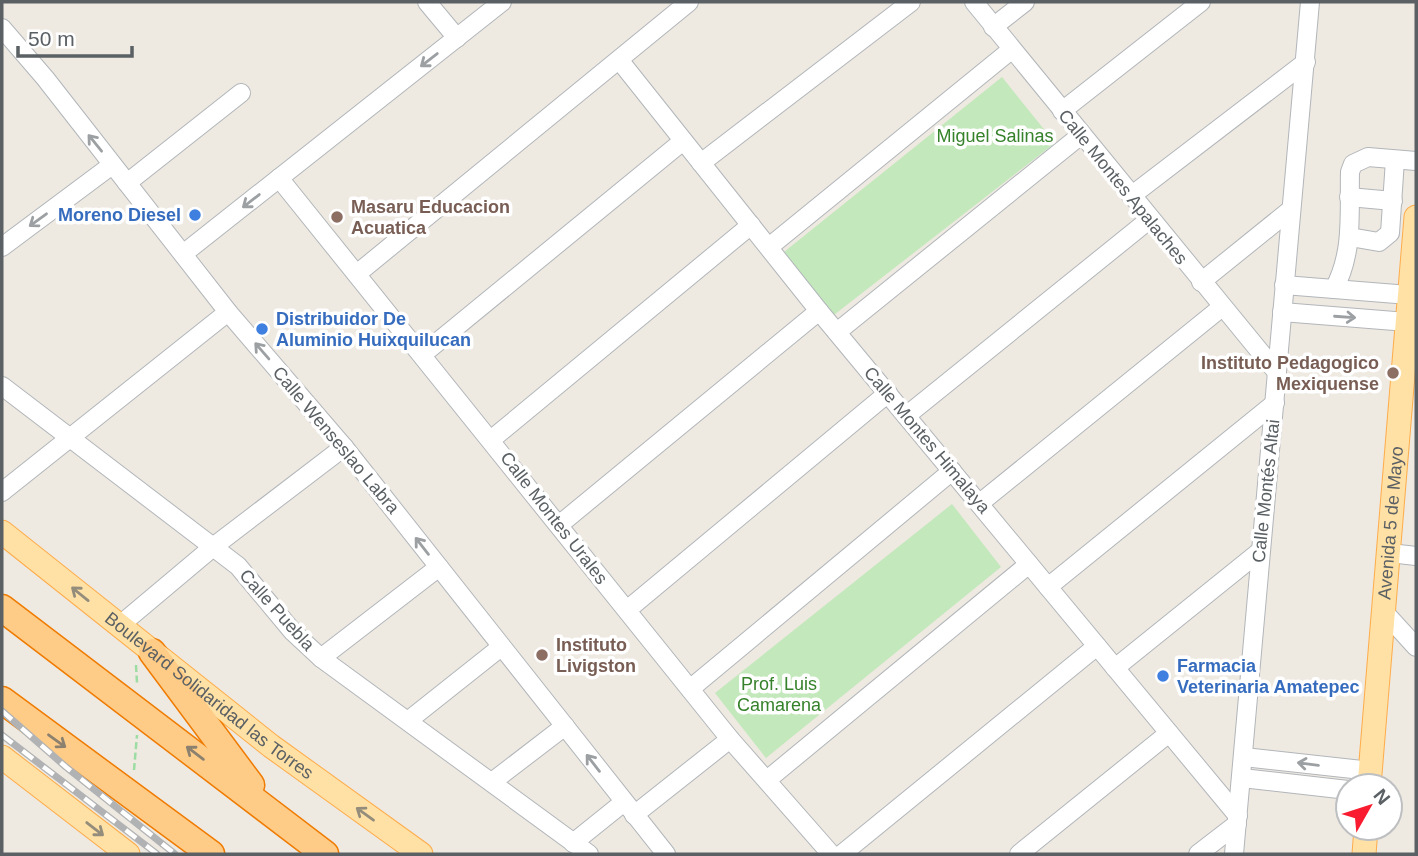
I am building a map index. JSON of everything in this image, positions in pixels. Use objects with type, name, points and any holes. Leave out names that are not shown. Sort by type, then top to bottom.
[{"type":"highway","points":[[2,608],[325,854]]},
{"type":"highway","points":[[135,638],[269,809]]},
{"type":"highway","points":[[2,700],[211,854]]},
{"type":"main road","name":"Avenida 5 de Mayo","points":[[1371,772],[1412,321],[1416,217]]},
{"type":"main road","name":"Boulevard Solidaridad las Torres","points":[[2,532],[271,746],[421,854]]},
{"type":"main road","points":[[2,757],[128,854]]},
{"type":"street","points":[[427,2],[457,38]]},
{"type":"street","points":[[183,254],[502,2]]},
{"type":"street","points":[[358,273],[689,2]]},
{"type":"street","points":[[701,163],[911,2]]},
{"type":"street","name":"Calle Montes Apalaches","points":[[974,2],[1275,370]]},
{"type":"street","points":[[993,27],[1025,2]]},
{"type":"street","points":[[1062,111],[1201,2]]},
{"type":"street","name":"Calle Montés Altai","points":[[1234,854],[1259,552],[1275,403],[1275,370],[1289,211],[1307,62],[1310,2]]},
{"type":"street","name":"Calle Wenseslao Labra","points":[[2,28],[228,312],[344,447],[666,854]]},
{"type":"street","points":[[769,247],[1012,50]]},
{"type":"street","name":"Calle Montes Himalaya","points":[[620,61],[819,311],[1169,733],[1237,820]]},
{"type":"street","points":[[1131,196],[1307,62]]},
{"type":"street","points":[[127,183],[241,93]]},
{"type":"street","points":[[837,332],[1082,135]]},
{"type":"street","points":[[423,354],[683,141]]},
{"type":"street","points":[[1334,289],[1346,264],[1350,237],[1350,172],[1353,164],[1368,157],[1416,161]]},
{"type":"street","points":[[1350,237],[1379,242],[1385,239],[1392,227],[1395,160]]},
{"type":"street","points":[[2,247],[112,165]]},
{"type":"street","name":"Calle Montes Urales","points":[[279,178],[492,439],[730,739],[831,854]]},
{"type":"street","points":[[1349,197],[1393,201]]},
{"type":"street","points":[[1201,282],[1289,211]]},
{"type":"street","points":[[906,416],[1150,219]]},
{"type":"street","points":[[492,439],[751,225]]},
{"type":"street","points":[[1346,264],[1353,291]]},
{"type":"street","points":[[1284,285],[1413,297]]},
{"type":"street","points":[[980,503],[1222,307]]},
{"type":"street","points":[[559,525],[819,311]]},
{"type":"street","points":[[2,492],[228,312]]},
{"type":"street","points":[[1282,312],[1412,321]]},
{"type":"street","name":"Calle Puebla","points":[[2,386],[238,566],[287,625],[321,658],[589,854]]},
{"type":"street","points":[[627,610],[888,393]]},
{"type":"street","points":[[1048,587],[1275,403]]},
{"type":"street","points":[[135,638],[213,547],[344,447]]},
{"type":"street","points":[[690,689],[952,471]]},
{"type":"street","points":[[1115,668],[1259,552]]},
{"type":"street","points":[[1390,553],[1416,556]]},
{"type":"street","points":[[767,779],[1029,564]]},
{"type":"street","points":[[321,658],[439,567]]},
{"type":"street","points":[[1386,614],[1416,647]]},
{"type":"street","points":[[842,854],[1097,646]]},
{"type":"street","points":[[409,720],[501,647]]},
{"type":"street","points":[[492,782],[565,726]]},
{"type":"street","points":[[1020,854],[1169,733]]},
{"type":"street","points":[[573,843],[629,809],[730,739]]},
{"type":"street","points":[[1244,757],[1334,773]]},
{"type":"street","points":[[1242,778],[1334,788]]},
{"type":"street","points":[[1198,854],[1237,820]]},
{"type":"path","points":[[132,795],[139,711],[135,638]]},
{"type":"green space","name":"Miguel Salinas","points":[[1002,77],[1055,143],[830,318],[779,256]]},
{"type":"green space","name":"Prof. Luis Camarena","points":[[952,504],[1001,567],[766,758],[715,693]]},
{"type":"railway","points":[[2,711],[66,767],[175,854]]},
{"type":"railway","points":[[2,735],[157,854]]},
{"type":"place","name":"Moreno Diesel","points":[[195,215]]},
{"type":"place","name":"Masaru Educacion Acuatica","points":[[337,217]]},
{"type":"place","name":"Distribuidor De Aluminio Huixquilucan","points":[[262,329]]},
{"type":"place","name":"Instituto Pedagogico Mexiquense","points":[[1393,373]]},
{"type":"place","name":"Instituto Livigston","points":[[542,655]]},
{"type":"place","name":"Farmacia Veterinaria Amatepec","points":[[1163,676]]}]
